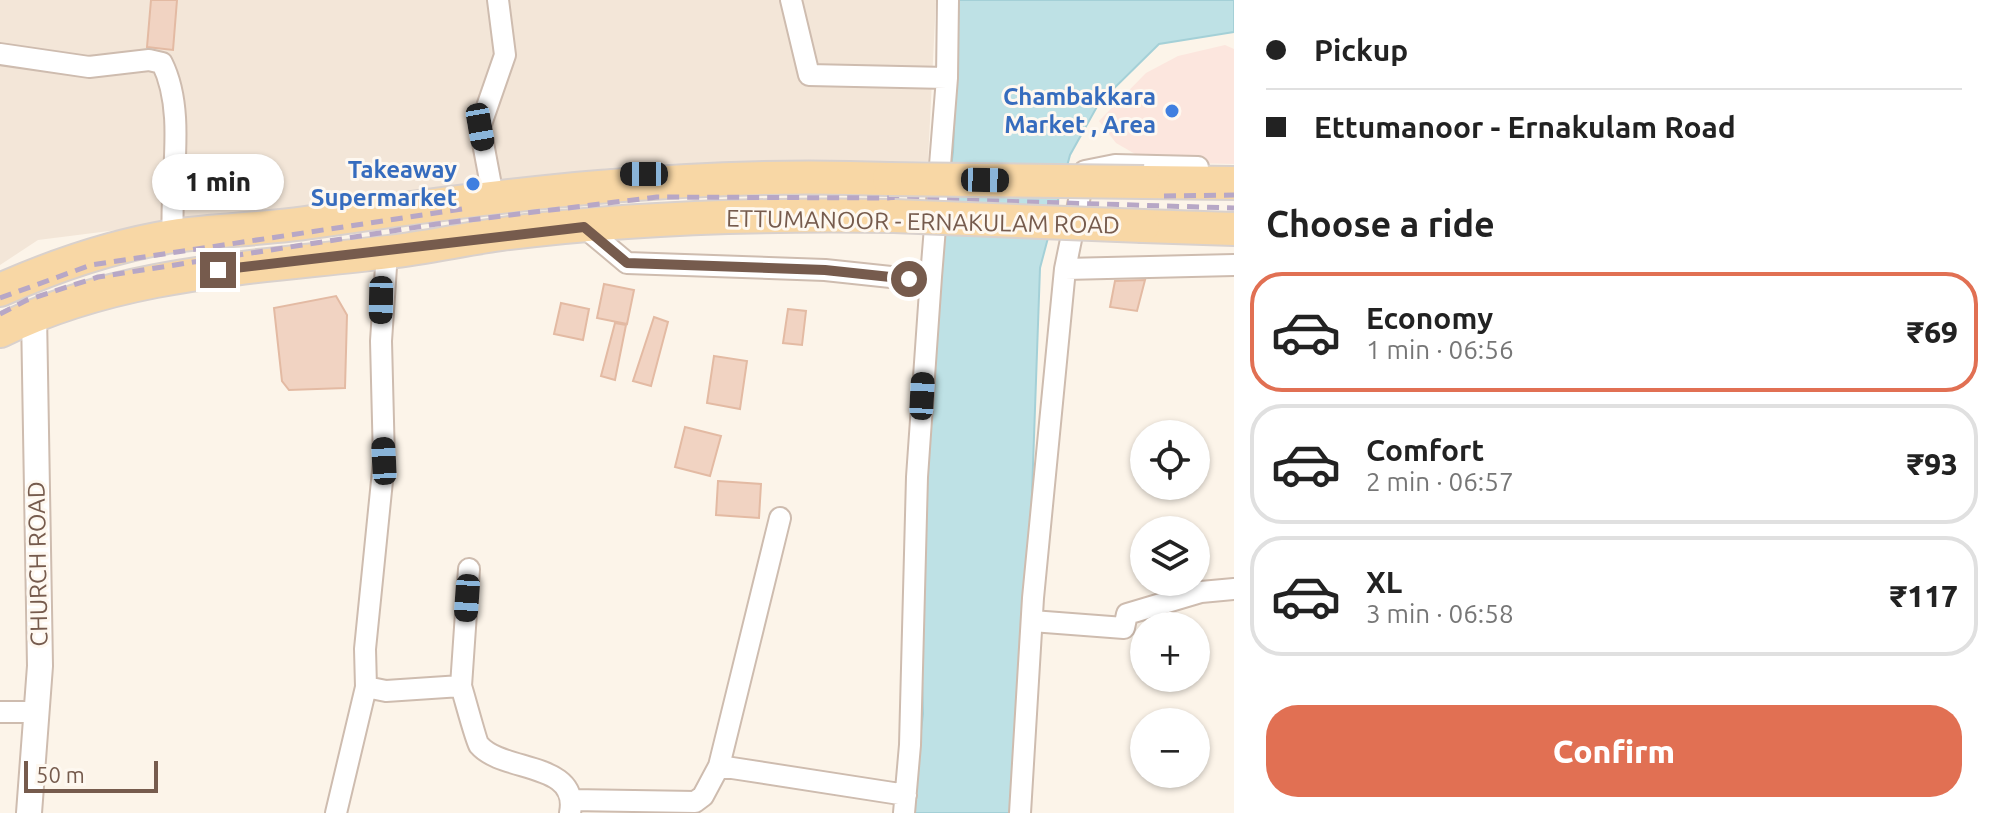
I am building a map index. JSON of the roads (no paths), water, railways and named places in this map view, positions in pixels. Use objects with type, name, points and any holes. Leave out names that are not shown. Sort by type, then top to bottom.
[{"type":"main road","points":[[0,290],[77,258],[173,236],[318,221],[493,196],[685,178],[786,175],[1234,183]]},
{"type":"main road","name":"ETTUMANOOR - ERNAKULAM ROAD","points":[[0,331],[34,314],[136,282],[387,252],[502,234],[584,227],[776,214],[1234,229]]},
{"type":"main road","points":[[318,221],[322,258]]},
{"type":"street","points":[[493,196],[480,127],[505,55],[498,0]]},
{"type":"street","points":[[791,0],[809,75],[947,78]]},
{"type":"street","points":[[719,766],[905,804],[912,698],[917,477],[947,78],[948,0]]},
{"type":"street","points":[[0,54],[89,67],[149,60],[162,63],[178,157],[171,203],[173,236]]},
{"type":"street","points":[[554,191],[593,174],[941,164]]},
{"type":"street","points":[[1020,813],[1033,598],[1065,269],[1085,171],[1115,165],[1234,167]]},
{"type":"street","points":[[584,227],[627,263],[825,270],[909,279],[931,277]]},
{"type":"street","points":[[336,813],[366,687],[365,649],[384,461],[380,354],[387,252]]},
{"type":"street","points":[[1065,269],[1234,265]]},
{"type":"street","name":"CHURCH ROAD","points":[[29,813],[40,666],[34,314]]},
{"type":"street","points":[[469,569],[461,686],[477,743],[494,757],[530,766],[565,784],[571,806],[670,807],[695,802],[703,796],[719,766],[780,518]]},
{"type":"street","points":[[1032,621],[1124,628],[1127,614],[1201,592],[1234,589]]},
{"type":"street","points":[[366,687],[386,691],[461,686]]},
{"type":"street","points":[[0,712],[36,712]]},
{"type":"water","points":[[959,0],[1234,0],[1234,32],[1159,44],[1099,103],[1070,155],[1040,268],[1028,606],[1016,813],[911,813],[923,714],[919,583],[938,263],[953,152]]},
{"type":"railway","points":[[1164,196],[1234,195]]},
{"type":"railway","points":[[0,314],[27,300],[98,277],[437,224],[657,197],[895,198],[1234,208]]},
{"type":"railway","points":[[0,298],[91,265],[462,209]]},
{"type":"place","name":"Chambakkara Market , Area","points":[[1172,111]]},
{"type":"place","name":"Takeaway Supermarket","points":[[473,184]]}]
